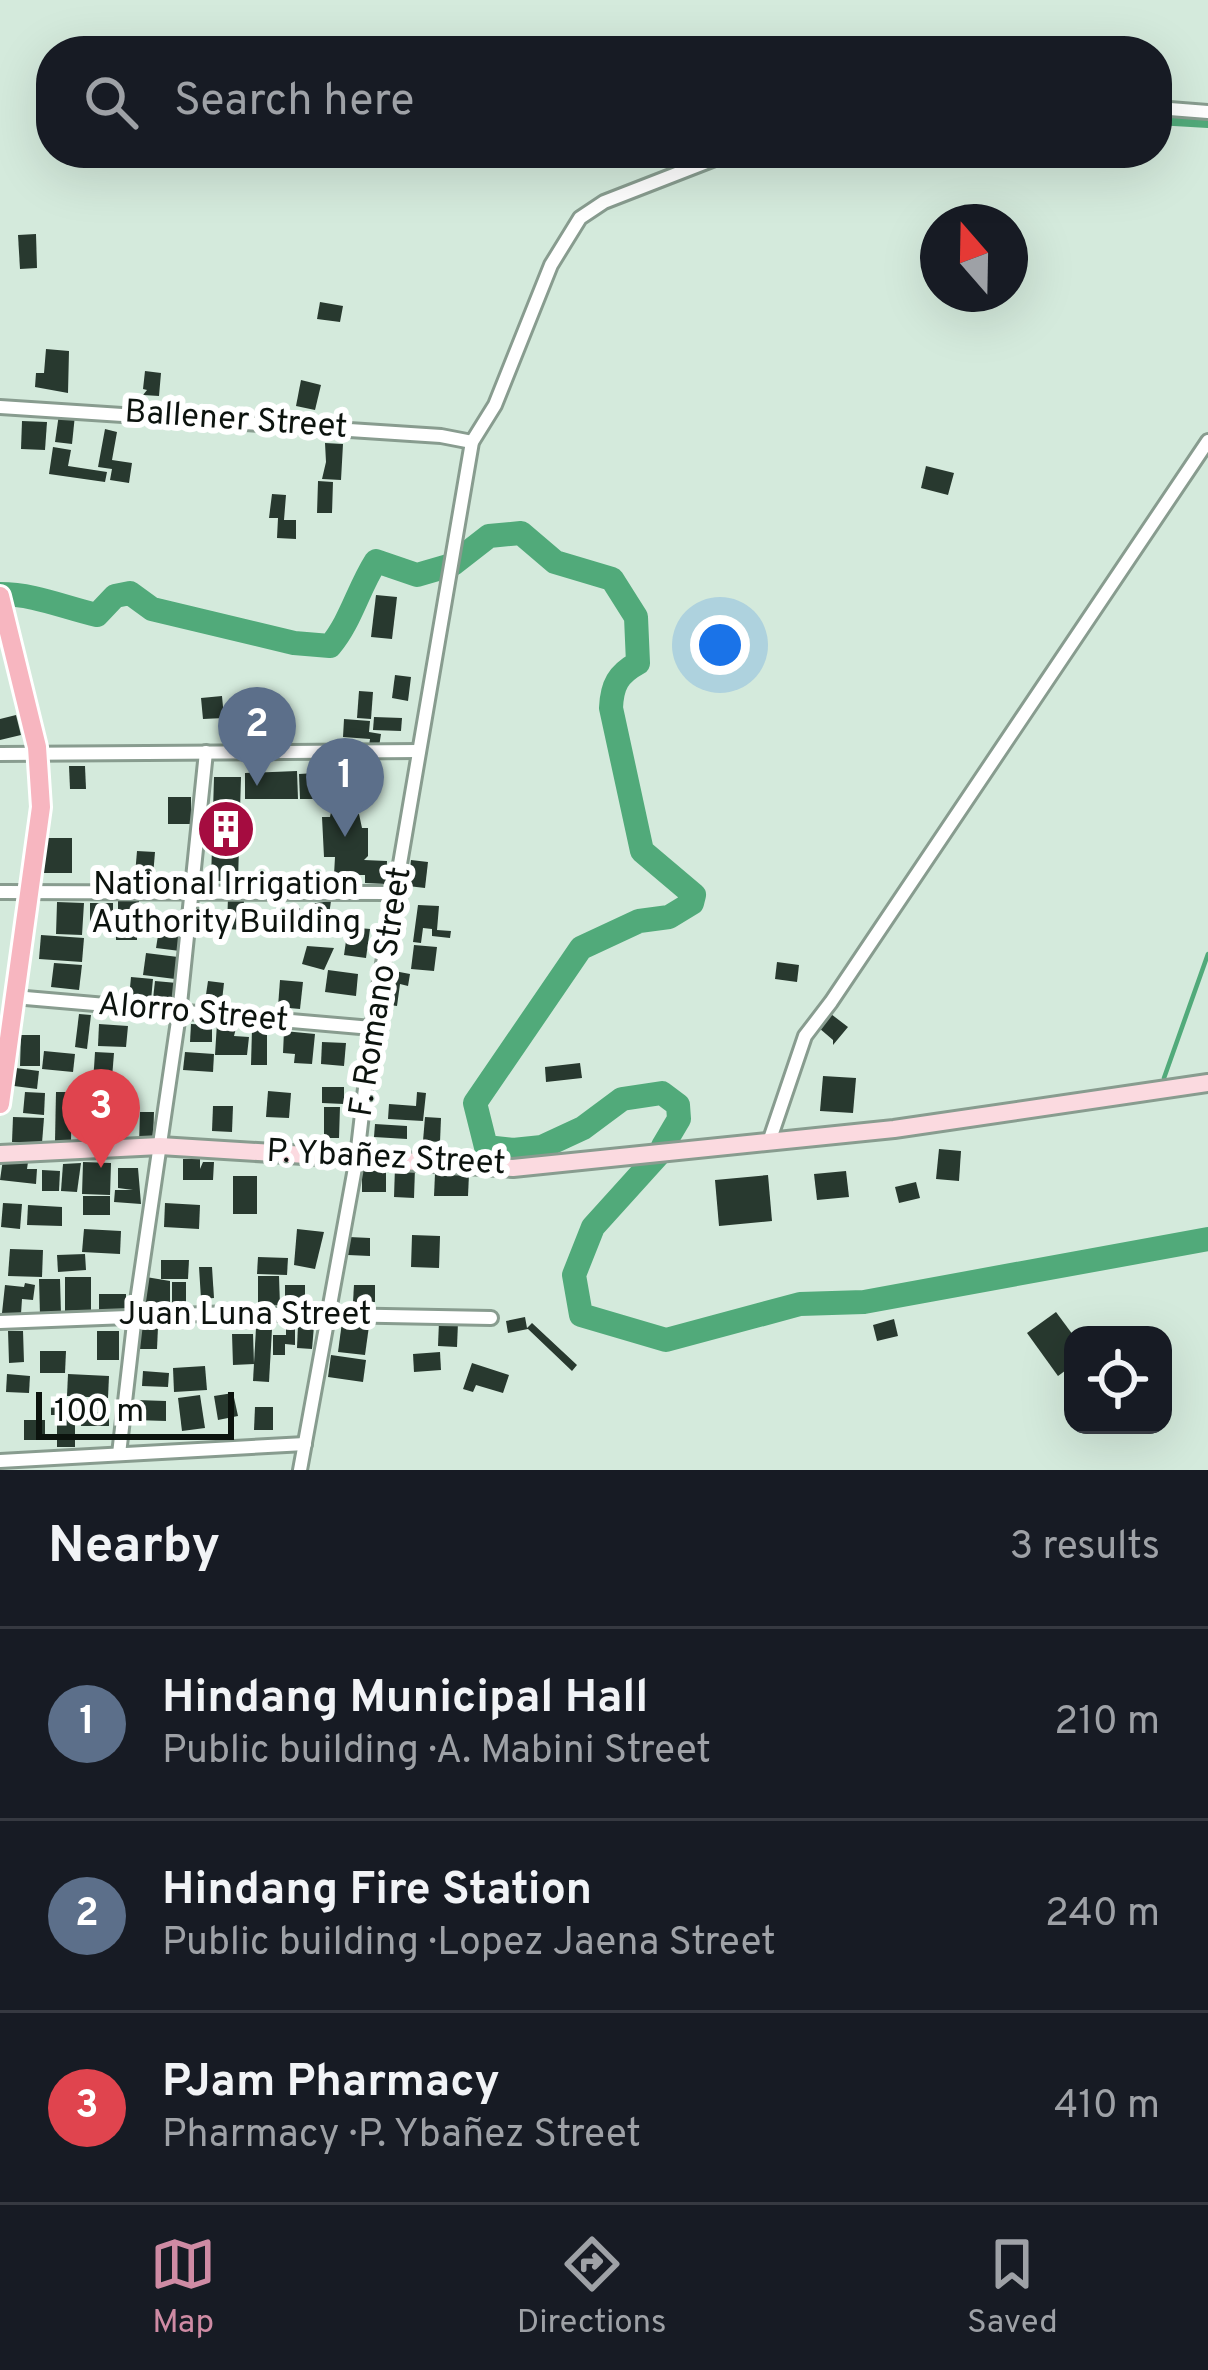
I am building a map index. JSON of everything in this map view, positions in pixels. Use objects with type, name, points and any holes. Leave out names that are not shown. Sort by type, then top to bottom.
[{"type":"main road","points":[[0,1104],[40,807],[39,754],[1,601]]},
{"type":"street","points":[[1172,109],[1208,112]]},
{"type":"street","name":"F. Romano Street","points":[[299,1470],[356,1157],[372,1028],[472,442],[495,405],[550,265],[580,218],[604,202],[691,168]]},
{"type":"street","name":"Ballener Street","points":[[0,406],[242,420],[472,442]]},
{"type":"street","points":[[770,1139],[805,1036],[1208,441]]},
{"type":"street","points":[[0,754],[418,751]]},
{"type":"street","points":[[119,1454],[179,1014],[206,752]]},
{"type":"street","points":[[0,892],[398,893]]},
{"type":"street","name":"Alorro Street","points":[[14,998],[372,1028]]},
{"type":"street","name":"P. Ybañez Street","points":[[0,1154],[160,1146],[513,1168],[894,1129],[1208,1083]]},
{"type":"street","name":"Juan Luna Street","points":[[0,1322],[135,1315],[491,1318]]},
{"type":"street","points":[[0,1461],[304,1444]]},
{"type":"building","points":[[36,234],[37,268],[20,269],[18,235]]},
{"type":"building","points":[[320,302],[343,306],[340,322],[317,319]]},
{"type":"building","points":[[46,349],[69,351],[68,393],[35,387],[36,373],[44,373]]},
{"type":"building","points":[[145,371],[161,373],[159,396],[143,395]]},
{"type":"building","points":[[301,380],[321,385],[315,410],[296,406]]},
{"type":"building","points":[[59,414],[75,415],[72,444],[55,442]]},
{"type":"building","points":[[22,421],[47,422],[45,450],[21,449]]},
{"type":"building","points":[[105,429],[117,432],[112,460],[132,463],[129,483],[110,480],[112,469],[98,467]]},
{"type":"building","points":[[325,443],[343,444],[341,480],[322,479]]},
{"type":"building","points":[[53,447],[71,450],[68,466],[107,472],[105,482],[49,474]]},
{"type":"building","points":[[926,466],[954,473],[948,495],[921,488]]},
{"type":"building","points":[[318,481],[333,482],[332,513],[317,513]]},
{"type":"building","points":[[272,494],[286,495],[284,520],[296,520],[296,539],[277,538],[278,518],[269,518]]},
{"type":"building","points":[[376,595],[397,597],[392,639],[371,637]]},
{"type":"building","points":[[395,675],[411,677],[408,701],[392,698]]},
{"type":"building","points":[[359,691],[373,692],[371,719],[357,718]]},
{"type":"building","points":[[234,695],[256,695],[256,716],[234,717]]},
{"type":"building","points":[[222,696],[224,718],[203,719],[201,698]]},
{"type":"building","points":[[16,715],[21,735],[0,740],[0,719]]},
{"type":"building","points":[[374,717],[402,718],[401,731],[373,730]]},
{"type":"building","points":[[344,719],[370,721],[369,732],[381,734],[379,747],[369,746],[370,739],[343,737]]},
{"type":"building","points":[[69,766],[85,766],[86,789],[70,789]]},
{"type":"building","points":[[322,769],[367,770],[366,782],[356,782],[355,814],[362,828],[368,828],[364,860],[387,861],[386,884],[365,883],[365,875],[334,875],[335,857],[324,857],[322,817],[330,817],[331,812],[330,781],[321,781]]},
{"type":"building","points":[[297,771],[298,799],[245,799],[245,773]]},
{"type":"building","points":[[316,773],[317,799],[300,799],[299,774]]},
{"type":"building","name":"National Irrigation Authority Building","points":[[214,777],[241,777],[238,881],[211,881]]},
{"type":"building","points":[[168,797],[191,797],[191,824],[168,824]]},
{"type":"building","points":[[44,838],[72,838],[72,873],[44,873]]},
{"type":"building","points":[[137,851],[155,852],[153,876],[135,875]]},
{"type":"building","points":[[411,860],[428,862],[425,888],[408,886]]},
{"type":"building","points":[[228,896],[244,897],[243,930],[227,929]]},
{"type":"building","points":[[118,899],[139,899],[139,920],[118,920]]},
{"type":"building","points":[[331,901],[328,922],[308,922],[309,904]]},
{"type":"building","points":[[57,902],[84,903],[82,935],[56,934]]},
{"type":"building","points":[[90,903],[113,903],[113,924],[90,924]]},
{"type":"building","points":[[418,905],[439,906],[437,930],[451,931],[450,938],[432,936],[432,929],[423,928],[421,943],[413,942]]},
{"type":"building","points":[[300,908],[301,927],[281,928],[280,909]]},
{"type":"building","points":[[116,922],[137,922],[137,940],[116,940]]},
{"type":"building","points":[[160,923],[183,926],[180,951],[156,948]]},
{"type":"building","points":[[348,927],[370,929],[366,958],[344,955]]},
{"type":"building","points":[[41,935],[84,938],[82,962],[39,959]]},
{"type":"building","points":[[414,945],[437,947],[434,971],[411,969]]},
{"type":"building","points":[[307,946],[334,948],[324,970],[302,964]]},
{"type":"building","points":[[146,953],[178,957],[175,979],[143,975]]},
{"type":"building","points":[[777,962],[799,965],[797,982],[775,979]]},
{"type":"building","points":[[54,963],[82,965],[79,990],[51,987]]},
{"type":"building","points":[[328,970],[358,974],[356,996],[325,992]]},
{"type":"building","points":[[389,970],[410,974],[408,986],[400,984],[397,1006],[382,1004]]},
{"type":"building","points":[[131,977],[153,979],[151,1000],[129,998]]},
{"type":"building","points":[[280,980],[303,982],[300,1009],[278,1007]]},
{"type":"building","points":[[155,981],[177,983],[175,1001],[153,999]]},
{"type":"building","points":[[208,981],[224,983],[221,1009],[204,1008]]},
{"type":"building","points":[[79,1014],[91,1015],[87,1049],[75,1047]]},
{"type":"building","points":[[831,1014],[848,1027],[833,1045],[819,1028]]},
{"type":"building","points":[[217,1023],[237,1024],[234,1036],[249,1037],[247,1055],[215,1055]]},
{"type":"building","points":[[99,1024],[128,1026],[126,1047],[98,1046]]},
{"type":"building","points":[[191,1024],[212,1025],[212,1042],[190,1042]]},
{"type":"building","points":[[252,1029],[267,1029],[267,1065],[251,1065]]},
{"type":"building","points":[[284,1031],[315,1034],[312,1064],[294,1063],[295,1054],[283,1053]]},
{"type":"building","points":[[21,1035],[40,1035],[40,1066],[20,1066]]},
{"type":"building","points":[[322,1042],[346,1043],[344,1066],[321,1064]]},
{"type":"building","points":[[44,1051],[75,1054],[73,1072],[42,1069]]},
{"type":"building","points":[[95,1052],[114,1053],[109,1115],[91,1114]]},
{"type":"building","points":[[185,1052],[214,1054],[213,1072],[183,1070]]},
{"type":"building","points":[[580,1063],[582,1078],[546,1082],[545,1067]]},
{"type":"building","points":[[16,1068],[39,1071],[37,1089],[14,1086]]},
{"type":"building","points":[[823,1076],[856,1078],[853,1113],[820,1111]]},
{"type":"building","points":[[322,1087],[344,1087],[344,1104],[322,1103]]},
{"type":"building","points":[[113,1088],[128,1089],[127,1126],[112,1125]]},
{"type":"building","points":[[268,1091],[291,1093],[289,1118],[266,1117]]},
{"type":"building","points":[[25,1092],[45,1093],[44,1115],[23,1113]]},
{"type":"building","points":[[56,1092],[72,1092],[71,1141],[55,1141]]},
{"type":"building","points":[[417,1092],[426,1093],[423,1121],[388,1119],[389,1104],[416,1106]]},
{"type":"building","points":[[213,1106],[233,1106],[232,1132],[212,1131]]},
{"type":"building","points":[[324,1107],[340,1107],[339,1138],[324,1138]]},
{"type":"building","points":[[140,1112],[154,1112],[153,1143],[139,1143]]},
{"type":"building","points":[[13,1117],[44,1118],[42,1143],[12,1142]]},
{"type":"building","points":[[425,1117],[441,1118],[440,1142],[423,1141]]},
{"type":"building","points":[[375,1124],[407,1126],[407,1139],[374,1137]]},
{"type":"building","points":[[939,1149],[961,1151],[959,1181],[936,1179]]},
{"type":"building","points":[[3,1159],[28,1162],[27,1169],[37,1169],[36,1184],[0,1180]]},
{"type":"building","points":[[183,1159],[200,1159],[200,1169],[203,1162],[214,1162],[213,1180],[183,1180]]},
{"type":"building","points":[[83,1162],[111,1163],[110,1195],[82,1194]]},
{"type":"building","points":[[81,1163],[77,1192],[61,1191],[63,1164]]},
{"type":"building","points":[[362,1166],[386,1167],[386,1192],[362,1192]]},
{"type":"building","points":[[395,1167],[415,1168],[414,1198],[394,1197]]},
{"type":"building","points":[[118,1168],[138,1168],[141,1204],[114,1202],[115,1190],[133,1190],[118,1188]]},
{"type":"building","points":[[42,1170],[60,1171],[59,1191],[42,1191]]},
{"type":"building","points":[[846,1171],[849,1197],[817,1200],[814,1174]]},
{"type":"building","points":[[435,1174],[469,1174],[468,1196],[434,1196]]},
{"type":"building","points":[[768,1175],[772,1221],[719,1226],[715,1180]]},
{"type":"building","points":[[233,1176],[257,1176],[257,1214],[233,1214]]},
{"type":"building","points":[[916,1182],[920,1198],[899,1203],[895,1187]]},
{"type":"building","points":[[83,1196],[110,1196],[110,1215],[83,1215]]},
{"type":"building","points":[[3,1203],[22,1204],[20,1229],[1,1227]]},
{"type":"building","points":[[165,1203],[200,1205],[199,1229],[164,1227]]},
{"type":"building","points":[[28,1205],[62,1207],[62,1226],[27,1225]]},
{"type":"building","points":[[84,1229],[121,1231],[120,1254],[82,1252]]},
{"type":"building","points":[[297,1229],[324,1232],[315,1269],[294,1265]]},
{"type":"building","points":[[412,1235],[440,1236],[439,1268],[411,1267]]},
{"type":"building","points":[[349,1237],[370,1238],[370,1256],[348,1255]]},
{"type":"building","points":[[10,1249],[43,1250],[42,1277],[8,1276]]},
{"type":"building","points":[[85,1254],[86,1270],[58,1272],[57,1255]]},
{"type":"building","points":[[258,1257],[288,1258],[287,1275],[257,1274]]},
{"type":"building","points":[[161,1260],[189,1260],[188,1279],[161,1279]]},
{"type":"building","points":[[199,1267],[212,1267],[214,1298],[201,1299]]},
{"type":"building","points":[[258,1276],[279,1276],[280,1306],[258,1306]]},
{"type":"building","points":[[65,1277],[91,1277],[91,1310],[65,1311]]},
{"type":"building","points":[[146,1277],[170,1281],[170,1311],[145,1312]]},
{"type":"building","points":[[39,1279],[60,1279],[61,1314],[40,1315]]},
{"type":"building","points":[[172,1282],[186,1282],[186,1311],[172,1311]]},
{"type":"building","points":[[25,1283],[35,1285],[33,1300],[22,1299],[21,1314],[2,1313],[5,1285],[24,1287]]},
{"type":"building","points":[[285,1285],[305,1285],[305,1308],[285,1308]]},
{"type":"building","points":[[354,1285],[375,1285],[375,1302],[353,1302]]},
{"type":"building","points":[[99,1294],[126,1294],[126,1311],[99,1311]]},
{"type":"building","points":[[1056,1312],[1066,1326],[1064,1372],[1058,1376],[1027,1333]]},
{"type":"building","points":[[525,1317],[527,1328],[532,1323],[577,1365],[572,1371],[528,1329],[508,1333],[506,1321]]},
{"type":"building","points":[[894,1319],[898,1336],[877,1341],[873,1325]]},
{"type":"building","points":[[439,1321],[458,1322],[457,1347],[438,1346]]},
{"type":"building","points":[[342,1322],[369,1326],[365,1355],[338,1352]]},
{"type":"building","points":[[286,1325],[295,1325],[295,1345],[285,1344],[285,1355],[273,1355],[273,1335],[286,1335]]},
{"type":"building","points":[[298,1325],[314,1326],[312,1349],[297,1348]]},
{"type":"building","points":[[139,1326],[158,1327],[157,1349],[139,1349]]},
{"type":"building","points":[[256,1328],[272,1329],[269,1382],[253,1381]]},
{"type":"building","points":[[8,1331],[23,1331],[24,1362],[9,1363]]},
{"type":"building","points":[[97,1331],[119,1331],[119,1360],[97,1360]]},
{"type":"building","points":[[232,1334],[253,1334],[254,1364],[233,1365]]},
{"type":"building","points":[[40,1351],[66,1351],[65,1373],[40,1373]]},
{"type":"building","points":[[440,1352],[441,1370],[414,1372],[413,1354]]},
{"type":"building","points":[[331,1355],[366,1360],[363,1382],[328,1377]]},
{"type":"building","points":[[472,1363],[509,1375],[503,1393],[476,1385],[473,1392],[463,1389]]},
{"type":"building","points":[[205,1366],[207,1390],[174,1392],[173,1368]]},
{"type":"building","points":[[143,1371],[169,1373],[168,1387],[142,1386]]},
{"type":"building","points":[[7,1374],[30,1376],[29,1393],[6,1392]]},
{"type":"building","points":[[68,1374],[109,1376],[108,1398],[67,1396]]},
{"type":"building","points":[[233,1393],[238,1416],[218,1420],[214,1396]]},
{"type":"building","points":[[200,1395],[205,1428],[182,1431],[178,1398]]},
{"type":"building","points":[[136,1400],[166,1401],[166,1421],[135,1420]]},
{"type":"building","points":[[51,1404],[67,1404],[67,1416],[75,1416],[75,1447],[57,1447],[57,1415],[51,1415]]},
{"type":"building","points":[[255,1407],[273,1407],[273,1430],[254,1430]]},
{"type":"building","points":[[81,1412],[109,1413],[109,1426],[81,1426]]},
{"type":"building","points":[[24,1420],[45,1420],[45,1440],[24,1440]]},
{"type":"waterway","points":[[1172,119],[1208,121]]},
{"type":"waterway","points":[[453,564],[489,536],[521,533],[555,562],[612,579],[636,617],[638,663],[617,681],[611,708],[642,851],[694,895],[692,903],[669,917],[639,921],[581,948],[475,1103],[486,1147],[542,1147],[583,1128],[622,1099],[662,1093],[678,1105],[679,1119],[663,1146]]},
{"type":"waterway","points":[[0,594],[97,615],[115,596],[130,593],[152,609],[294,643],[330,646],[376,561],[417,575],[448,566]]},
{"type":"waterway","points":[[1164,1078],[1208,954]]},
{"type":"waterway","points":[[659,1154],[593,1227],[574,1275],[581,1315],[666,1340],[800,1304],[864,1302],[1208,1239]]},
{"type":"place","name":"Hindang Fire Station","points":[[257,786]]},
{"type":"place","name":"National Irrigation Authority Building","points":[[226,829]]},
{"type":"place","name":"Hindang Municipal Hall","points":[[345,837]]},
{"type":"place","name":"PJam Pharmacy","points":[[101,1168]]}]
